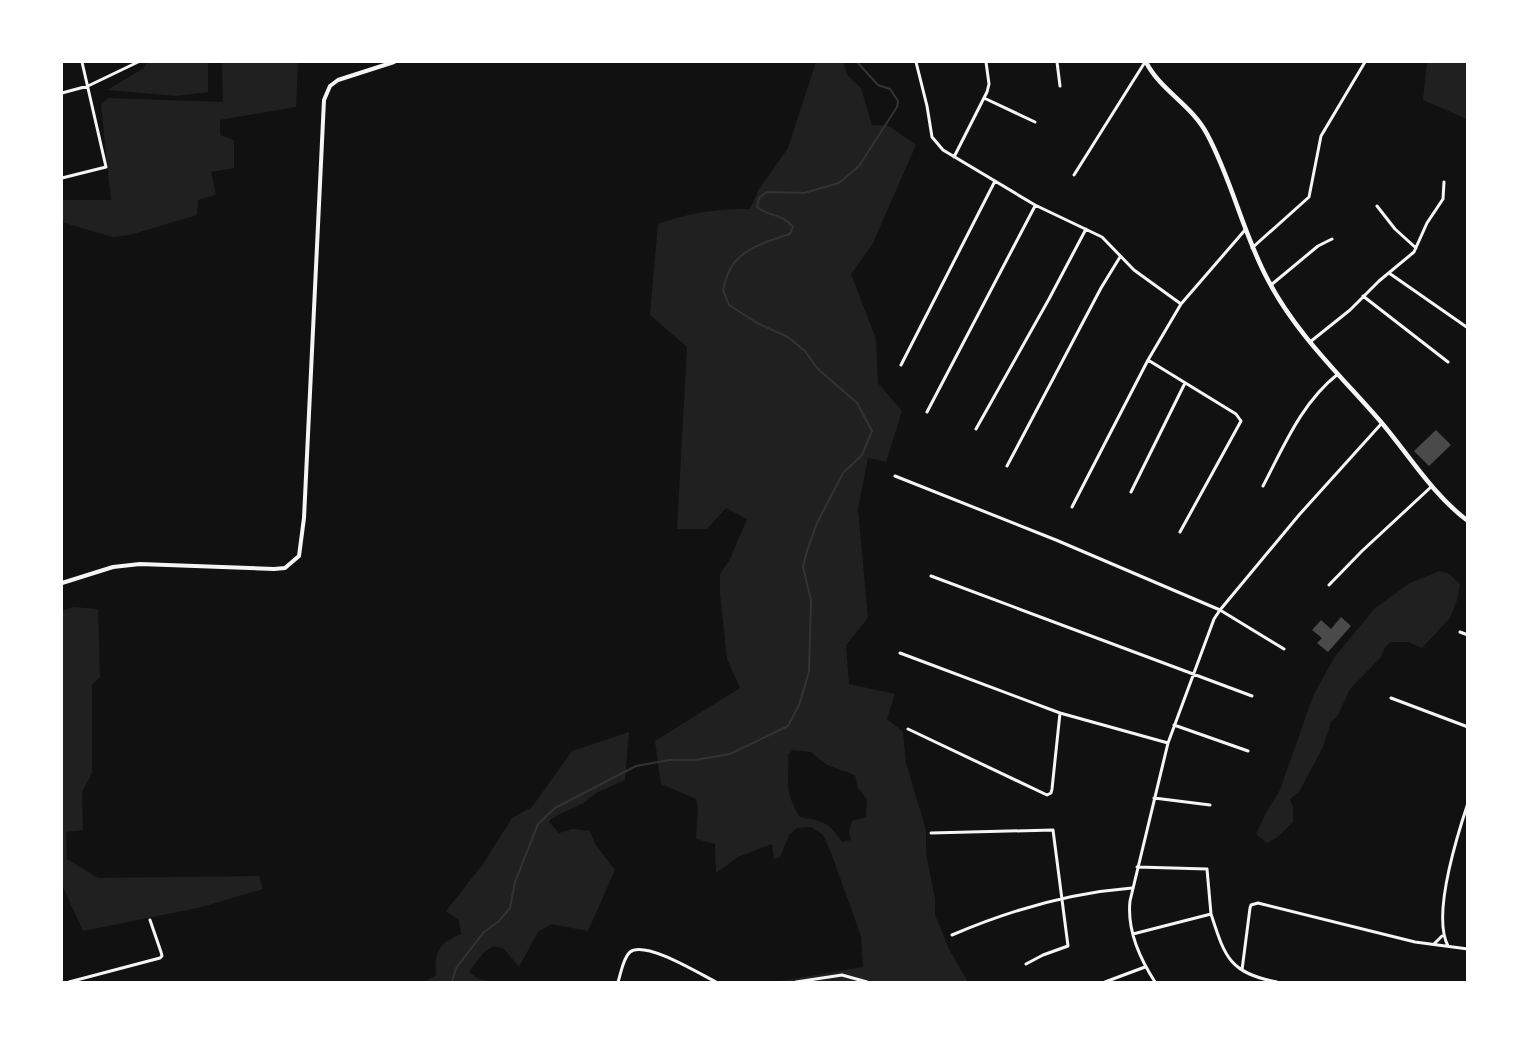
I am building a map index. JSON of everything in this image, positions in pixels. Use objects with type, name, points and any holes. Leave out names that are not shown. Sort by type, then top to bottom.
[{"type":"main road","points":[[1146,62],[1155,77],[1190,111],[1206,132],[1252,248],[1270,285],[1310,342],[1382,423],[1433,486],[1467,521]]},
{"type":"street","points":[[62,178],[106,167],[82,62]]},
{"type":"street","points":[[62,93],[88,86],[138,62]]},
{"type":"street","points":[[62,583],[113,567],[127,565],[173,564],[274,569],[285,568],[299,556],[304,507],[324,100],[330,86],[338,80],[394,62]]},
{"type":"street","points":[[916,62],[932,137],[943,150],[1035,205],[1102,237],[1134,270],[1180,304]]},
{"type":"street","points":[[954,157],[989,84],[986,62]]},
{"type":"street","points":[[1057,62],[1060,86]]},
{"type":"street","points":[[1074,175],[1146,62]]},
{"type":"street","points":[[1252,248],[1309,197],[1321,136],[1365,62]]},
{"type":"street","points":[[984,98],[1035,122]]},
{"type":"street","points":[[901,365],[995,181]]},
{"type":"street","points":[[1310,342],[1407,259],[1416,248],[1427,223],[1443,199],[1444,182]]},
{"type":"street","points":[[927,412],[1035,205]]},
{"type":"street","points":[[1377,206],[1395,229],[1416,248]]},
{"type":"street","points":[[976,429],[1086,229]]},
{"type":"street","points":[[1072,507],[1148,360],[1180,304],[1245,230]]},
{"type":"street","points":[[1270,285],[1318,246],[1332,239]]},
{"type":"street","points":[[1008,466],[1101,288],[1120,257]]},
{"type":"street","points":[[1389,273],[1467,328]]},
{"type":"street","points":[[1363,296],[1448,362]]},
{"type":"street","points":[[1148,360],[1236,414],[1241,421],[1180,532]]},
{"type":"street","points":[[1263,486],[1299,417],[1316,393],[1338,374]]},
{"type":"street","points":[[1131,492],[1185,383]]},
{"type":"street","points":[[1155,982],[1145,967],[1133,934],[1129,914],[1132,888],[1168,743],[1207,637],[1220,610],[1299,515],[1382,423]]},
{"type":"street","points":[[895,476],[1220,610],[1284,649]]},
{"type":"street","points":[[1329,585],[1362,551],[1433,486]]},
{"type":"street","points":[[931,576],[1252,696]]},
{"type":"street","points":[[1460,632],[1467,635]]},
{"type":"street","points":[[900,653],[1060,713],[1168,743]]},
{"type":"street","points":[[1391,698],[1467,728]]},
{"type":"street","points":[[908,729],[1047,795],[1052,789],[1060,713]]},
{"type":"street","points":[[1174,724],[1248,751]]},
{"type":"street","points":[[1154,798],[1210,805]]},
{"type":"street","points":[[1448,946],[1442,936],[1444,900],[1456,835],[1467,803]]},
{"type":"street","points":[[931,833],[1053,830],[1068,946],[1042,954],[1026,964]]},
{"type":"street","points":[[1137,867],[1207,868],[1210,914],[1226,954],[1232,963],[1252,977],[1277,982]]},
{"type":"street","points":[[952,935],[982,922],[1061,897],[1132,888]]},
{"type":"street","points":[[1242,970],[1250,908],[1251,905],[1258,903],[1415,942],[1467,949]]},
{"type":"street","points":[[1133,934],[1210,914]]},
{"type":"street","points":[[69,982],[160,958],[161,952],[150,920]]},
{"type":"street","points":[[1434,944],[1442,936]]},
{"type":"street","points":[[618,982],[627,954],[633,950],[642,949],[655,952],[716,982]]},
{"type":"street","points":[[1105,982],[1145,967]]},
{"type":"street","points":[[796,982],[842,975],[867,982]]},
{"type":"street","points":[[1252,977],[1253,982]]},
{"type":"shaded area","points":[[147,62],[208,62],[208,92],[176,96],[107,90],[144,68]]},
{"type":"shaded area","points":[[222,62],[298,62],[296,107],[220,120],[220,135],[234,140],[234,168],[211,172],[216,195],[198,200],[197,215],[130,235],[112,237],[62,222],[62,200],[111,200],[101,105],[108,98],[223,102]]},
{"type":"shaded area","points":[[816,62],[843,62],[848,76],[861,88],[872,125],[889,126],[916,145],[872,245],[851,274],[876,339],[878,383],[902,411],[886,462],[868,458],[858,509],[868,618],[846,645],[849,684],[895,694],[887,719],[903,732],[906,763],[926,830],[926,853],[935,899],[935,915],[949,949],[968,982],[774,982],[863,967],[861,936],[823,835],[811,827],[797,828],[789,835],[780,857],[774,859],[772,844],[738,857],[716,873],[715,844],[696,839],[698,808],[696,799],[661,784],[655,741],[740,688],[727,659],[720,574],[730,559],[747,519],[726,508],[707,529],[677,529],[687,347],[650,315],[658,224],[703,212],[750,209],[759,189],[788,148]],"holes":[[[793,750],[811,752],[827,765],[855,775],[858,788],[867,799],[866,817],[852,821],[849,832],[851,840],[842,842],[829,826],[800,817],[794,806],[788,788],[788,754]]]},
{"type":"shaded area","points":[[1427,62],[1467,62],[1467,119],[1423,100]]},
{"type":"shaded area","points":[[1439,571],[1448,573],[1460,584],[1450,618],[1422,648],[1408,642],[1391,642],[1385,647],[1381,657],[1350,689],[1338,715],[1331,722],[1323,747],[1299,792],[1290,799],[1293,807],[1293,822],[1278,837],[1267,843],[1256,834],[1280,790],[1313,696],[1334,658],[1374,609],[1410,583]]},
{"type":"shaded area","points":[[73,607],[98,609],[100,677],[92,685],[92,773],[82,792],[83,830],[66,832],[67,859],[98,878],[259,876],[263,889],[202,907],[83,931],[62,885],[62,611]]},
{"type":"shaded area","points":[[629,732],[625,780],[596,793],[584,803],[549,822],[559,833],[572,829],[590,831],[595,844],[615,870],[588,931],[551,924],[538,932],[519,967],[504,949],[494,946],[484,952],[469,972],[477,978],[490,982],[425,982],[436,975],[437,954],[443,945],[461,934],[459,920],[446,911],[483,864],[512,818],[532,807],[572,751]]},
{"type":"building","points":[[1436,430],[1451,445],[1429,466],[1414,451]]},
{"type":"building","points":[[1341,617],[1351,626],[1328,652],[1317,643],[1322,638],[1312,630],[1321,620],[1331,629]]},
{"type":"waterway","points":[[452,982],[456,968],[483,933],[499,921],[510,908],[515,882],[538,824],[555,808],[636,766],[730,754],[788,726],[799,705],[809,672],[811,600],[803,567],[807,551],[817,523],[843,473],[862,455],[872,431],[857,403],[817,368],[805,351],[788,337],[757,323],[729,305],[723,290],[730,269],[739,257],[760,245],[790,234],[793,227],[784,219],[757,207],[759,198],[767,192],[804,193],[839,183],[859,166],[897,107],[898,101],[890,89],[878,85],[857,62]]}]
